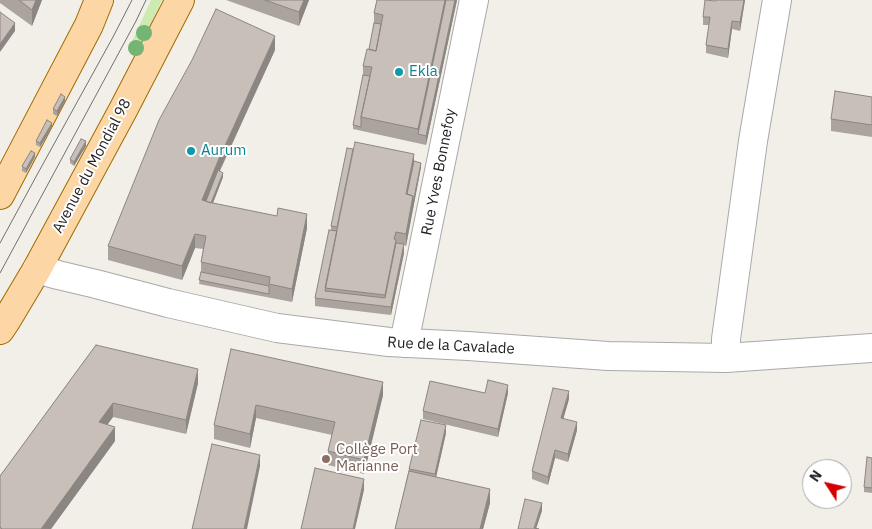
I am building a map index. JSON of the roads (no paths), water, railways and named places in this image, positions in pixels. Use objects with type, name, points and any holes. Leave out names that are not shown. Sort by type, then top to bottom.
[{"type":"main road","points":[[0,195],[89,25],[99,0]]},
{"type":"main road","name":"Avenue du Mondial 98","points":[[0,330],[37,269],[180,0]]},
{"type":"street","name":"Rue Yves Bonnefoy","points":[[404,343],[474,0]]},
{"type":"street","points":[[726,358],[726,339],[753,141],[777,0]]},
{"type":"street","name":"Rue de la Cavalade","points":[[37,269],[168,303],[277,328],[388,342],[608,356],[726,358],[872,348]]},
{"type":"tram line","points":[[0,243],[132,0]]},
{"type":"tram line","points":[[0,273],[146,0]]},
{"type":"place","name":"Ekla","points":[[399,72]]},
{"type":"place","name":"Aurum","points":[[191,151]]},
{"type":"place","name":"Collège Port Marianne","points":[[326,459]]}]
